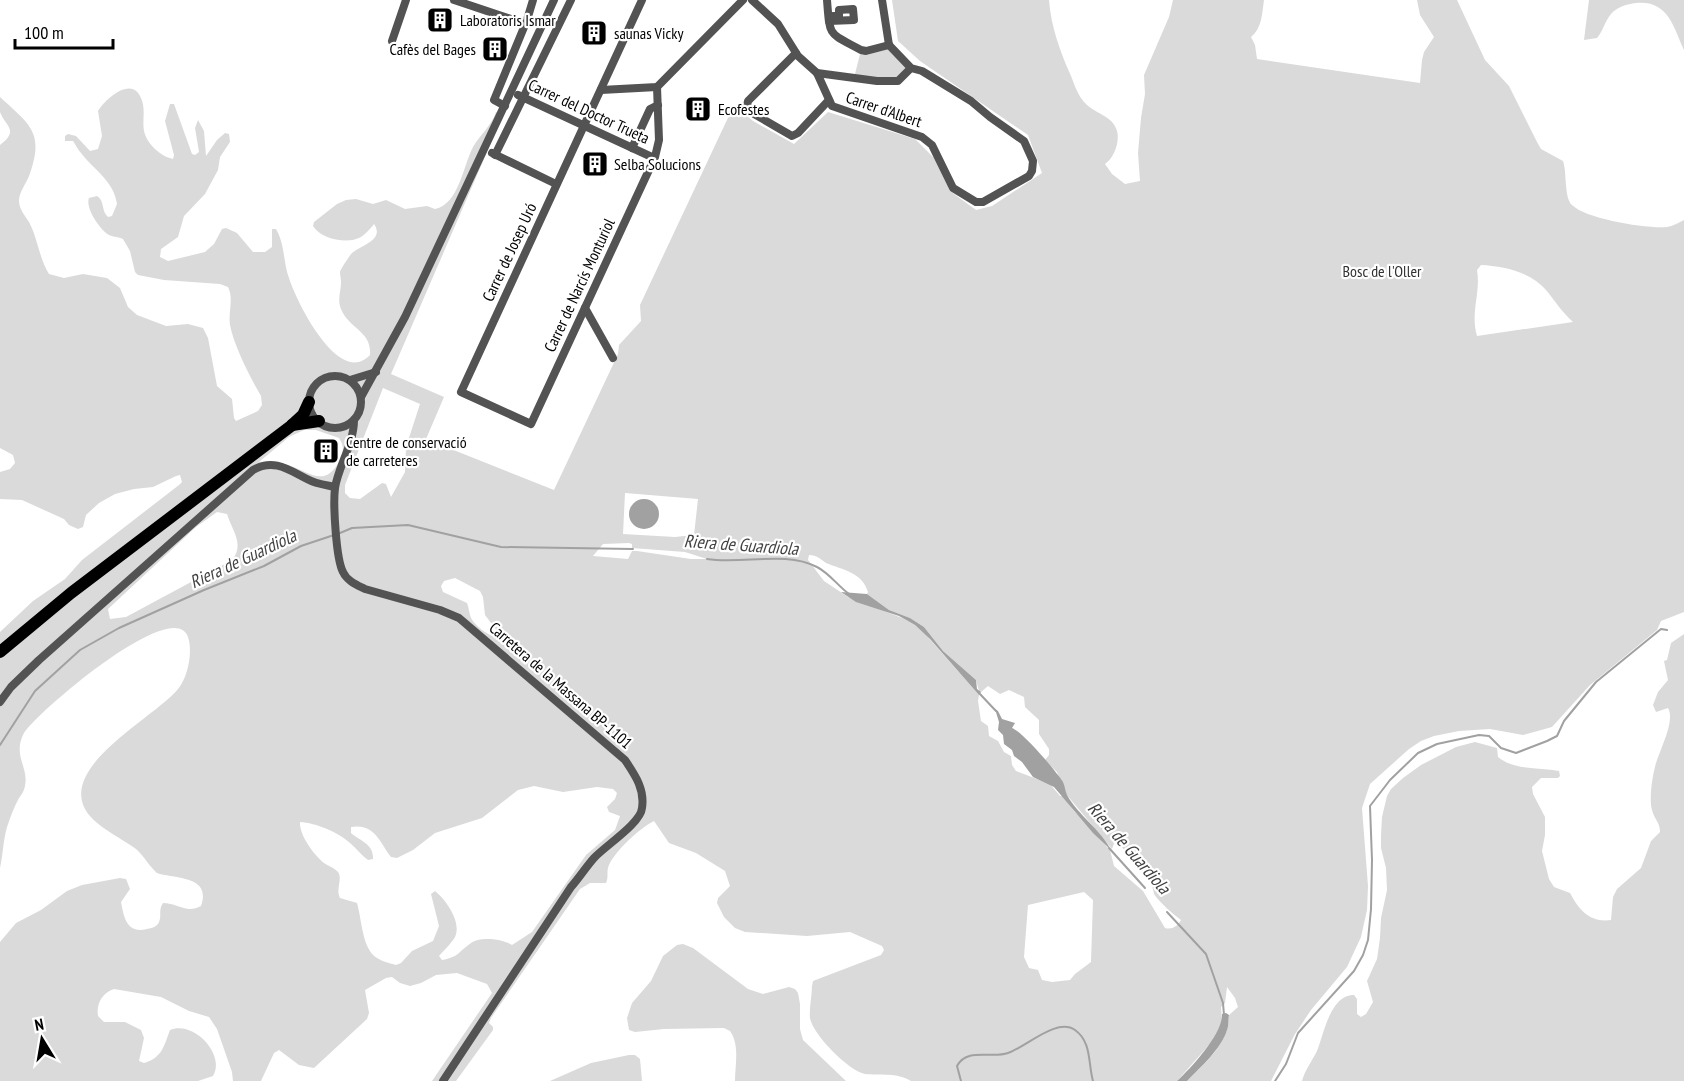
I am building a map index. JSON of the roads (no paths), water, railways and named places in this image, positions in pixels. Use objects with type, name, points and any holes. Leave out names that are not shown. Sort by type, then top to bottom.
[{"type":"highway","points":[[0,652],[71,593],[291,426],[303,415],[309,402]]},
{"type":"highway","points":[[291,426],[319,422]]},
{"type":"street","points":[[392,41],[406,0]]},
{"type":"street","points":[[454,0],[526,24]]},
{"type":"street","points":[[505,106],[494,100],[526,24],[533,0]]},
{"type":"street","points":[[361,397],[405,317],[554,0]]},
{"type":"street","points":[[495,154],[571,0]]},
{"type":"street","name":"Carrer de Josep Uró","points":[[531,424],[461,392],[642,0]]},
{"type":"street","points":[[601,90],[657,87],[743,0]]},
{"type":"street","points":[[752,0],[778,24],[796,53],[817,73]]},
{"type":"street","points":[[827,0],[832,35],[861,50],[889,45],[882,0]]},
{"type":"street","name":"Carrer d'Albert","points":[[817,73],[832,106],[922,137],[932,145],[953,188],[976,202],[983,202],[1029,176],[1033,161],[1024,141],[971,101],[922,71],[911,68],[889,45]]},
{"type":"street","points":[[796,53],[748,100],[749,111],[792,136],[798,133],[829,100]]},
{"type":"street","name":"Carrer d'Albert","points":[[817,73],[877,81],[898,81],[911,68]]},
{"type":"street","name":"Carrer del Doctor Trueta","points":[[501,82],[523,97],[654,159]]},
{"type":"street","name":"Carrer de Narcís Monturiol","points":[[531,424],[654,159],[659,140],[657,87]]},
{"type":"street","points":[[632,148],[650,110],[658,105]]},
{"type":"street","points":[[484,149],[556,184]]},
{"type":"street","points":[[585,309],[613,358]]},
{"type":"street","points":[[350,380],[376,372]]},
{"type":"street","points":[[337,376],[350,380],[357,387],[361,397],[360,410],[354,420],[337,427],[319,422],[312,413],[309,402],[312,391],[322,380],[337,376]]},
{"type":"street","name":"Carretera de la Massana BP-1101","points":[[354,420],[350,441],[335,487],[339,559],[342,571],[355,585],[440,610],[459,618],[625,760],[637,778],[641,791],[643,810],[634,822],[594,858],[571,887],[443,1081]]},
{"type":"street","points":[[337,427],[346,433],[350,441]]},
{"type":"street","points":[[0,702],[11,687],[39,660],[253,470],[269,464],[283,466],[307,479],[335,487]]},
{"type":"waterway","name":"Riera de Guardiola","points":[[340,533],[352,528],[408,525],[501,547],[633,549]]},
{"type":"waterway","name":"Riera de Guardiola","points":[[0,745],[35,691],[80,650],[119,628],[264,566],[301,546],[334,535]]},
{"type":"waterway","name":"Riera de Guardiola","points":[[707,559],[791,559],[805,562],[817,567],[849,594]]},
{"type":"waterway","name":"Riera de Guardiola","points":[[1275,1081],[1286,1064],[1298,1033],[1354,971],[1363,955],[1368,940],[1371,909],[1370,806],[1390,780],[1418,753],[1437,744],[1479,735],[1489,736],[1501,748],[1516,753],[1557,736],[1564,721],[1596,682],[1661,629],[1667,630]]},
{"type":"waterway","name":"Riera de Guardiola","points":[[979,693],[996,711]]},
{"type":"waterway","name":"Riera de Guardiola","points":[[1109,848],[1145,888]]},
{"type":"waterway","name":"Riera de Guardiola","points":[[1167,912],[1206,954],[1223,1003],[1224,1015]]},
{"type":"waterway","points":[[961,1081],[957,1066],[961,1060],[973,1055],[1008,1053],[1059,1027],[1075,1030],[1084,1041],[1093,1081]]},
{"type":"place","name":"Laboratoris Ismar","points":[[440,20]]},
{"type":"place","name":"saunas Vicky","points":[[594,33]]},
{"type":"place","name":"Cafès del Bages","points":[[495,49]]},
{"type":"place","name":"Ecofestes","points":[[698,109]]},
{"type":"place","name":"Selba Solucions","points":[[595,164]]},
{"type":"place","name":"Centre de conservació de carreteres","points":[[326,451]]},
{"type":"park label","name":"Bosc de l'Oller","points":[[1382,271]]}]
